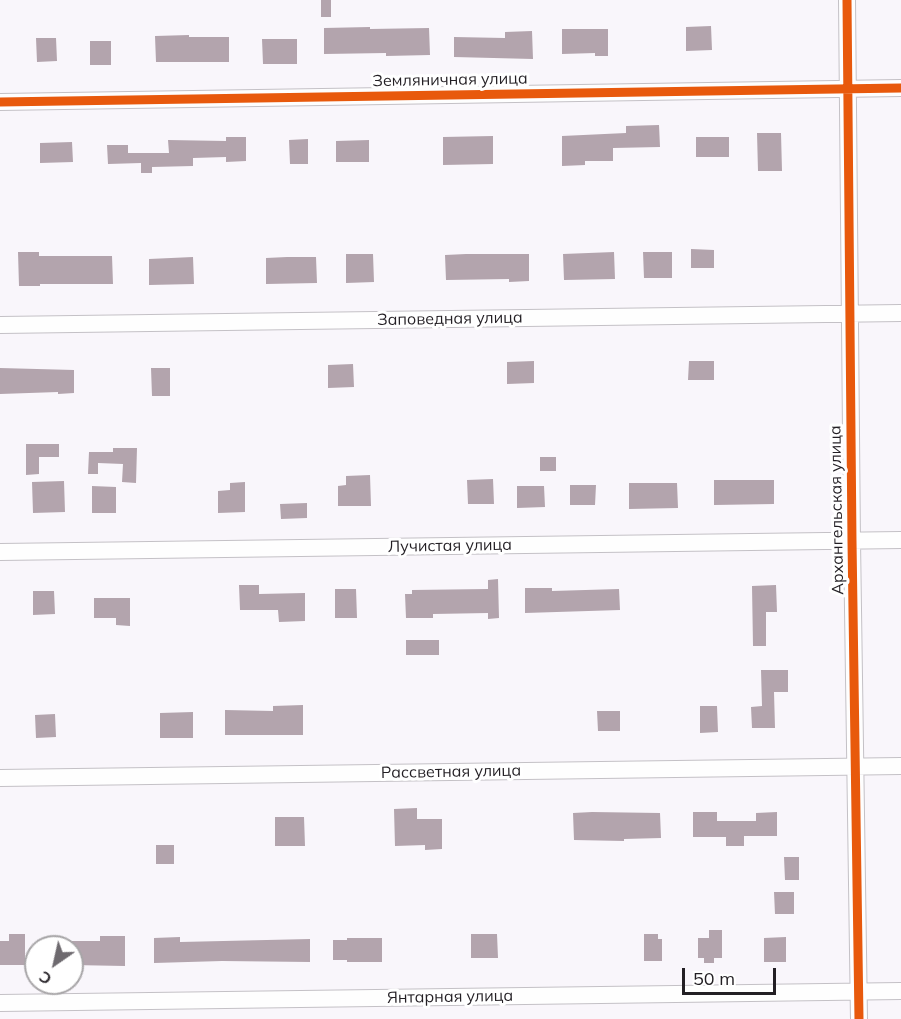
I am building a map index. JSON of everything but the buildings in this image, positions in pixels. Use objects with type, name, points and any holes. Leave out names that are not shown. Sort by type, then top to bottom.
[{"type":"street","name":"Архангельская улица","points":[[847,0],[859,1019]]},
{"type":"street","name":"Земляничная улица","points":[[0,102],[901,88]]},
{"type":"street","name":"Заповедная улица","points":[[0,326],[901,313]]},
{"type":"street","name":"Лучистая улица","points":[[0,552],[901,540]]},
{"type":"street","name":"Рассветная улица","points":[[0,778],[901,766]]},
{"type":"street","name":"Янтарная улица","points":[[0,1003],[901,991]]},
{"type":"cycle path","points":[[847,0],[859,1019]]},
{"type":"cycle path","points":[[0,102],[901,88]]}]
